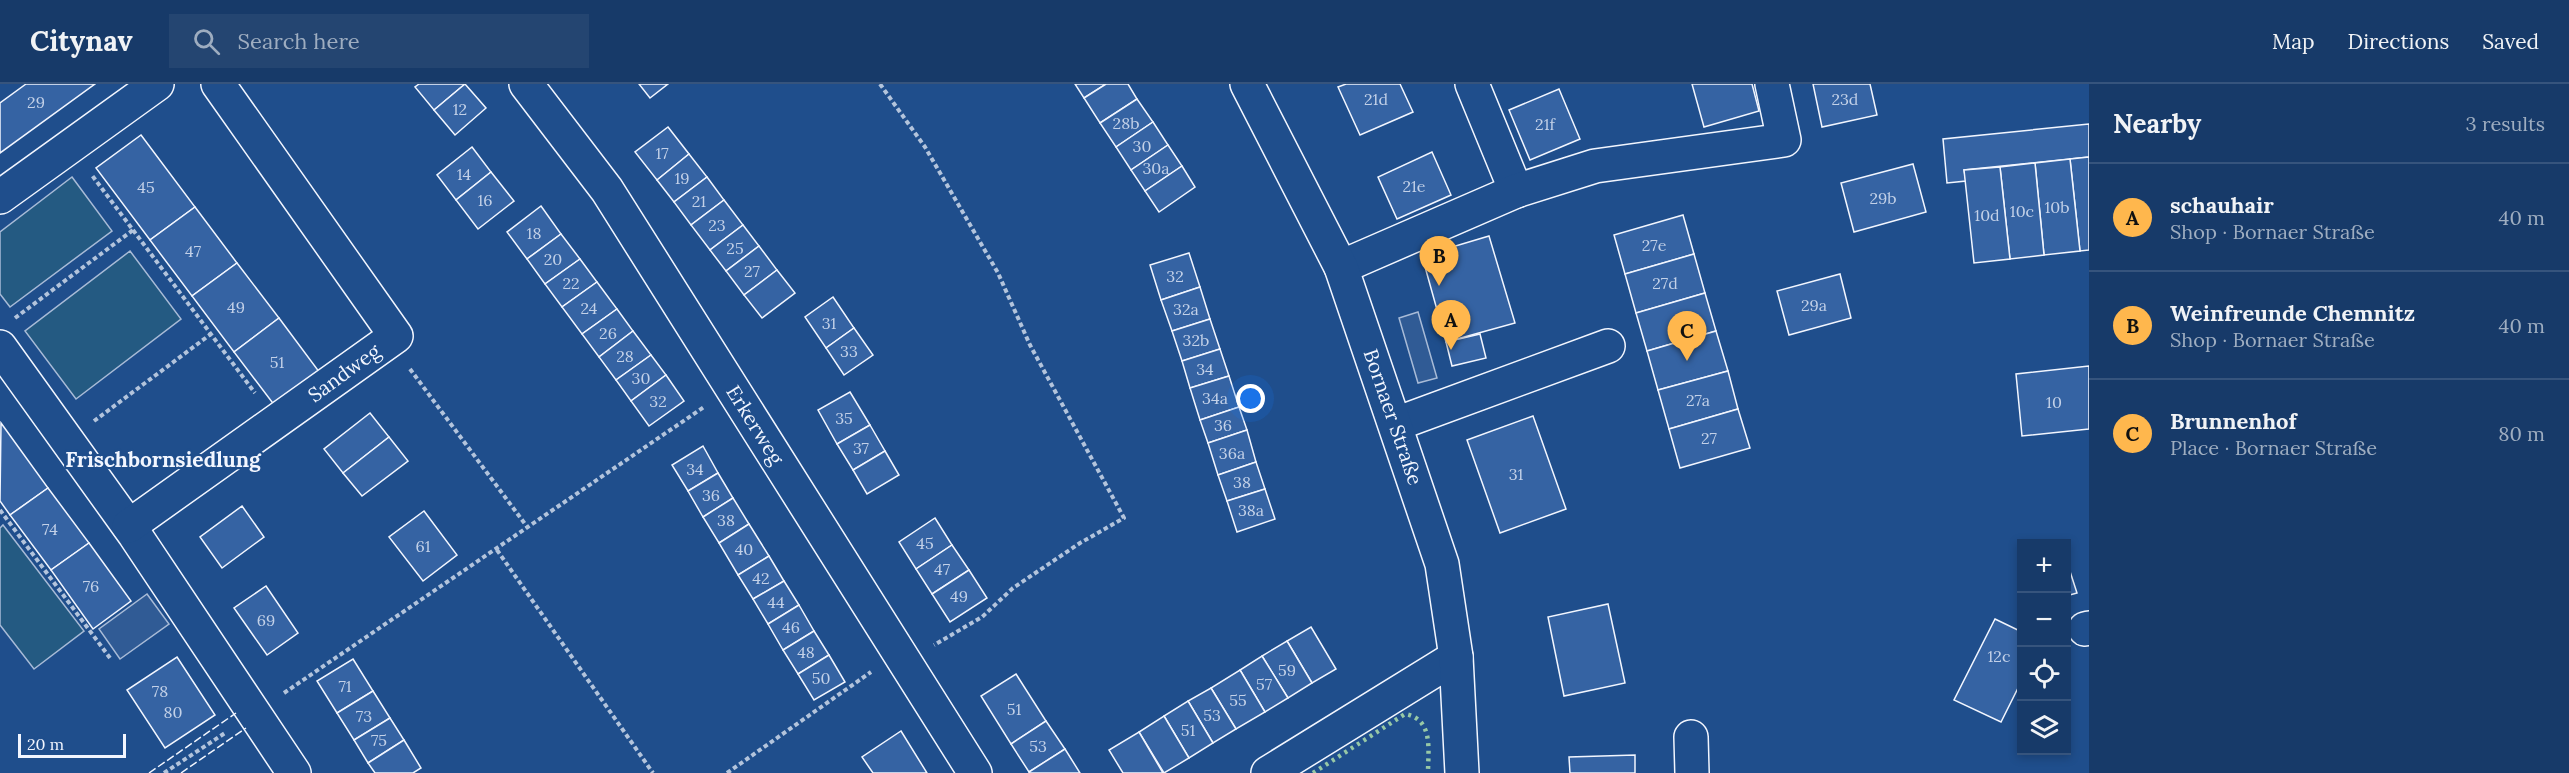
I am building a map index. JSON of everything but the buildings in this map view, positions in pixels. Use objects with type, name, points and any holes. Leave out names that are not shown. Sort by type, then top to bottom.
[{"type":"street","points":[[0,197],[157,84]]},
{"type":"street","name":"Sandweg","points":[[129,526],[396,336],[218,84]]},
{"type":"street","name":"Erkerweg","points":[[526,84],[607,190],[975,773]]},
{"type":"street","name":"Bornaer Straße","points":[[1247,84],[1341,267],[1443,564],[1456,657],[1462,773]]},
{"type":"street","points":[[1472,84],[1516,191]]},
{"type":"street","points":[[1341,267],[1516,191],[1595,166],[1784,140],[1772,84]]},
{"type":"street","points":[[5,335],[67,441],[129,526],[294,773]]},
{"type":"street","points":[[1396,424],[1608,346]]},
{"type":"street","points":[[1268,773],[1456,657]]},
{"type":"street","points":[[1691,737],[1692,773]]},
{"type":"path","points":[[727,773],[902,658],[982,617],[1013,588],[1080,543],[1124,518],[1030,345],[998,273],[924,147],[880,84]]},
{"type":"path","points":[[70,146],[234,365]]},
{"type":"path","points":[[5,335],[133,230]]},
{"type":"path","points":[[67,441],[211,334]]},
{"type":"path","points":[[406,364],[528,528]]},
{"type":"path","points":[[164,773],[732,388]]},
{"type":"path","points":[[0,510],[110,658]]},
{"type":"path","points":[[497,549],[653,773]]},
{"type":"shaded area","points":[[72,177],[112,231],[10,307],[0,294],[0,232]]},
{"type":"shaded area","points":[[130,251],[181,319],[76,399],[25,331]]},
{"type":"shaded area","points":[[1418,312],[1437,378],[1418,383],[1399,318]]},
{"type":"shaded area","points":[[3,525],[84,631],[34,669],[0,625],[0,528]]},
{"type":"shaded area","points":[[147,594],[169,624],[120,659],[99,629]]},
{"type":"hedge","points":[[1313,773],[1405,714],[1421,722],[1425,729],[1428,746],[1428,773]]},
{"type":"fence","points":[[149,773],[236,713]]},
{"type":"fence","points":[[181,773],[246,728]]},
{"type":"place","name":"Weinfreunde Chemnitz","points":[[1439,286]]},
{"type":"place","name":"schauhair","points":[[1451,350]]},
{"type":"place","name":"Brunnenhof","points":[[1687,361]]},
{"type":"district","name":"Frischbornsiedlung","points":[[163,460]]}]
